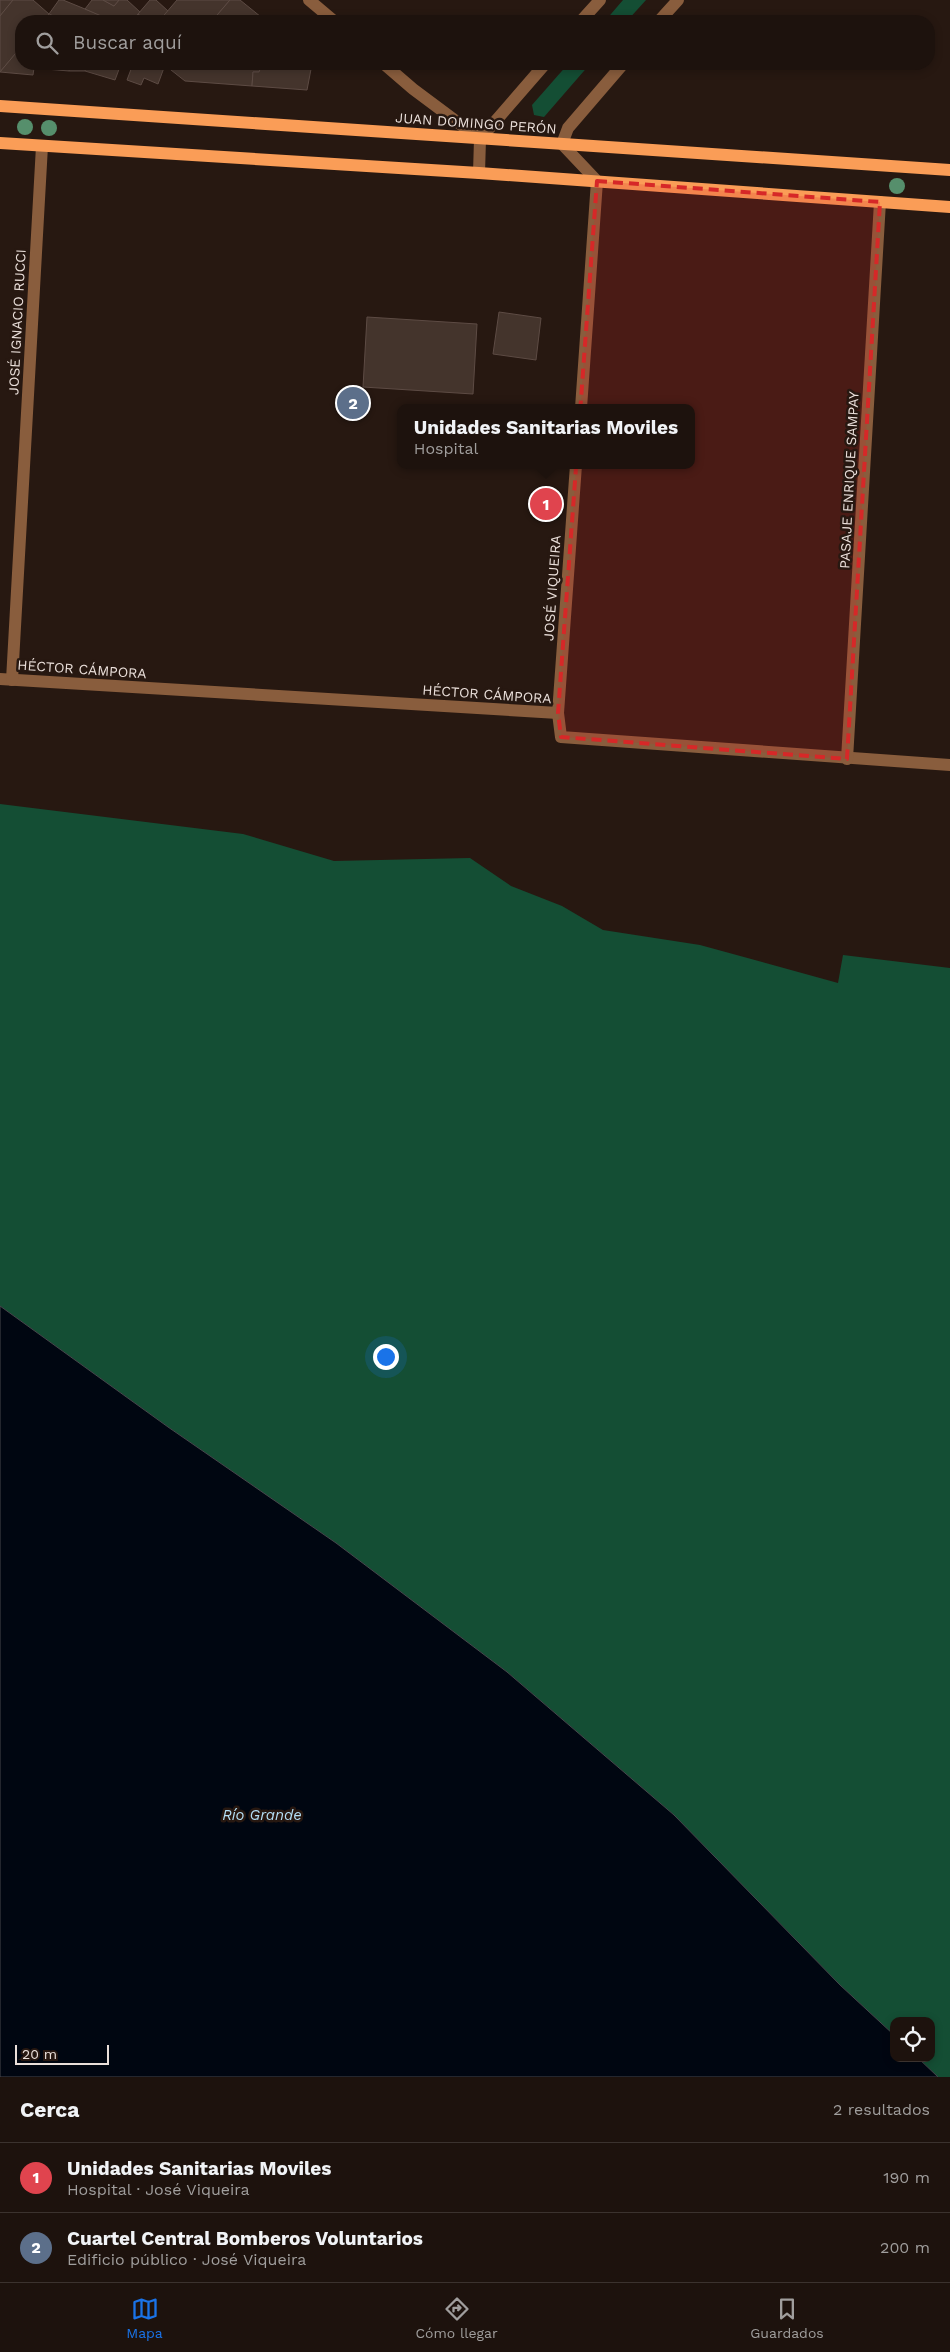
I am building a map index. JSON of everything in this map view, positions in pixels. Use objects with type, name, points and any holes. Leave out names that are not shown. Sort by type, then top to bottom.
[{"type":"main road","name":"JUAN DOMINGO PERÓN","points":[[0,106],[950,170]]},
{"type":"main road","points":[[0,143],[479,173],[950,207]]},
{"type":"street","points":[[309,0],[327,15]]},
{"type":"street","points":[[586,15],[600,0]]},
{"type":"street","points":[[664,15],[678,0]]},
{"type":"street","points":[[391,70],[413,89],[480,139]]},
{"type":"street","points":[[479,173],[480,139],[540,70]]},
{"type":"street","points":[[581,404],[597,181],[562,144],[568,128],[618,70]]},
{"type":"street","name":"JOSÉ IGNACIO RUCCI","points":[[6,679],[42,146]]},
{"type":"street","name":"PASAJE ENRIQUE SAMPAY","points":[[847,759],[880,202]]},
{"type":"street","name":"JOSÉ VIQUEIRA","points":[[558,714],[576,469]]},
{"type":"street","name":"HÉCTOR CÁMPORA","points":[[6,679],[558,714],[561,737],[950,765]]},
{"type":"highlighted area","points":[[597,181],[880,202],[847,759],[561,737],[558,713]]},
{"type":"green space","points":[[623,0],[646,0],[632,15],[610,15]]},
{"type":"green space","points":[[563,70],[585,70],[544,117],[534,115],[532,105]]},
{"type":"green space","points":[[0,804],[243,834],[334,861],[470,858],[511,886],[562,906],[603,930],[700,945],[838,983],[843,955],[950,968],[950,2077],[938,2077],[922,2062],[935,2062],[935,2017],[890,2017],[890,2031],[840,1985],[674,1815],[507,1672],[336,1543],[168,1427],[0,1306]]},
{"type":"water","name":"Río Grande","points":[[0,1306],[168,1427],[336,1543],[507,1672],[674,1815],[840,1985],[890,2031],[890,2062],[922,2062],[938,2077],[0,2077]]},
{"type":"building","points":[[0,0],[13,0],[0,16]]},
{"type":"building","points":[[13,0],[33,0],[49,14],[15,15],[15,54],[0,72],[0,16]]},
{"type":"building","points":[[59,0],[63,0],[100,15],[51,15],[49,14]]},
{"type":"building","points":[[92,0],[103,0],[114,6],[119,0],[127,0],[140,12],[137,15],[99,15],[85,9]]},
{"type":"building","points":[[103,0],[119,0],[114,6]]},
{"type":"building","points":[[150,0],[156,0],[168,11],[164,15],[138,14]]},
{"type":"building","points":[[177,0],[230,0],[217,15],[164,15]]},
{"type":"building","points":[[230,0],[240,0],[259,15],[217,15]]},
{"type":"building","points":[[15,54],[15,70],[34,70],[33,75],[0,72]]},
{"type":"building","points":[[69,70],[85,70],[85,71]]},
{"type":"building","points":[[85,70],[119,70],[115,80]]},
{"type":"building","points":[[131,70],[163,70],[158,84],[144,78],[141,85],[127,80]]},
{"type":"building","points":[[171,70],[260,70],[259,72],[253,72],[252,86],[185,81]]},
{"type":"building","points":[[260,70],[311,70],[307,90],[252,86],[253,72],[259,72]]},
{"type":"building","points":[[499,312],[541,318],[536,360],[493,354]]},
{"type":"building","points":[[367,317],[477,324],[473,394],[363,387]]},
{"type":"place","name":"Cuartel Central Bomberos Voluntarios","points":[[353,403]]},
{"type":"place","name":"Unidades Sanitarias Moviles","points":[[546,504]]}]
